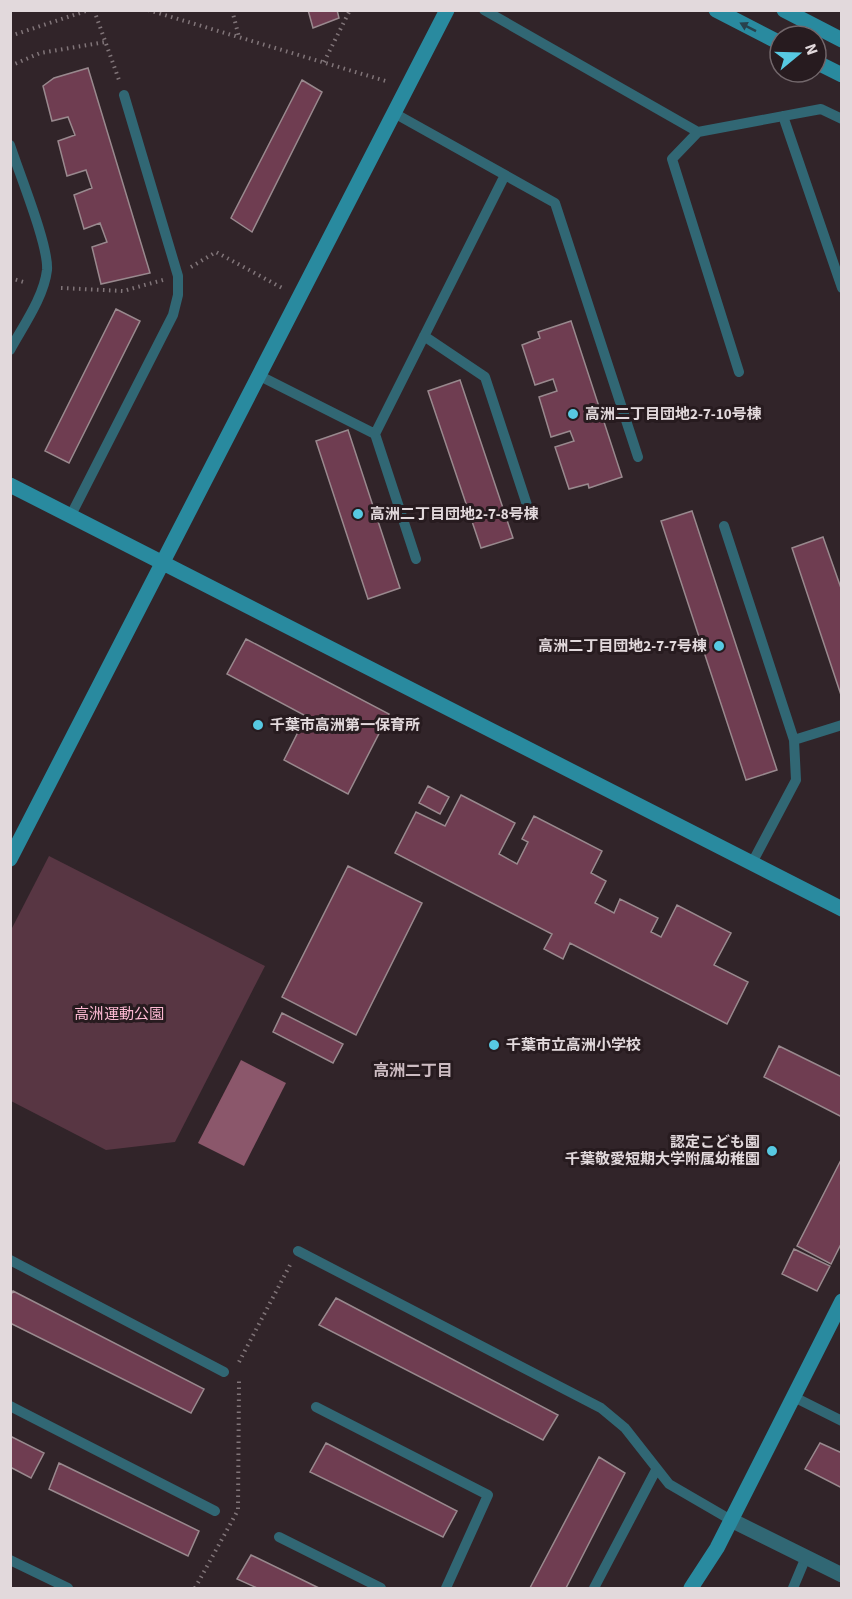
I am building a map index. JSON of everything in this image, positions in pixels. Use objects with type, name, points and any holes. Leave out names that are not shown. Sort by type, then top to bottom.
[{"type":"street","points":[[10,859],[447,10]]},
{"type":"street","points":[[716,10],[768,37]]},
{"type":"street","points":[[784,10],[842,40]]},
{"type":"street","points":[[828,68],[842,75]]},
{"type":"street","points":[[10,485],[842,909]]},
{"type":"street","points":[[691,1588],[731,1520],[842,1301]]},
{"type":"street","points":[[731,1520],[842,1575]]},
{"type":"lane","points":[[484,10],[698,132]]},
{"type":"lane","points":[[71,515],[173,315],[178,294],[178,276],[124,95]]},
{"type":"lane","points":[[739,372],[672,159],[698,132],[821,109],[842,119]]},
{"type":"lane","points":[[394,113],[555,203],[638,457]]},
{"type":"lane","points":[[783,116],[842,288]]},
{"type":"lane","points":[[10,146],[44,249],[47,269],[42,288],[10,350]]},
{"type":"lane","points":[[416,559],[375,434],[505,175]]},
{"type":"lane","points":[[424,336],[486,377],[527,505]]},
{"type":"lane","points":[[258,375],[375,434]]},
{"type":"lane","points":[[724,526],[794,740],[796,780],[752,863]]},
{"type":"lane","points":[[794,740],[842,725]]},
{"type":"lane","points":[[298,1251],[601,1408],[625,1428],[669,1484],[731,1520]]},
{"type":"lane","points":[[10,1260],[224,1372]]},
{"type":"lane","points":[[794,1397],[842,1421]]},
{"type":"lane","points":[[10,1406],[214,1511]]},
{"type":"lane","points":[[316,1407],[488,1495],[446,1588]]},
{"type":"lane","points":[[594,1588],[656,1470]]},
{"type":"lane","points":[[279,1537],[381,1588]]},
{"type":"lane","points":[[793,1588],[806,1557]]},
{"type":"lane","points":[[10,1560],[68,1588]]},
{"type":"path","points":[[10,36],[88,10]]},
{"type":"path","points":[[94,10],[124,95]]},
{"type":"path","points":[[148,10],[407,87]]},
{"type":"path","points":[[232,10],[239,37]]},
{"type":"path","points":[[324,62],[350,10]]},
{"type":"path","points":[[10,66],[40,53],[105,42]]},
{"type":"path","points":[[10,278],[42,288],[123,291],[178,276],[216,252],[299,297]]},
{"type":"path","points":[[195,1588],[237,1510],[239,1358],[298,1251]]},
{"type":"green space","name":"高洲運動公園","points":[[49,856],[265,966],[175,1142],[106,1150],[11,1101],[11,930]]},
{"type":"shaded area","points":[[241,1060],[286,1083],[244,1166],[198,1143]]},
{"type":"building","points":[[308,10],[337,10],[339,18],[313,28]]},
{"type":"building","points":[[88,68],[150,273],[101,284],[92,247],[107,242],[100,223],[84,229],[74,195],[92,188],[86,170],[67,176],[58,141],[75,135],[68,117],[52,121],[43,86],[54,78]]},
{"type":"building","points":[[302,80],[322,92],[252,232],[231,218]]},
{"type":"building","points":[[116,309],[140,321],[69,463],[45,451]]},
{"type":"building","name":"高洲二丁目団地2-7-10号棟","points":[[571,321],[622,477],[589,488],[588,484],[569,489],[555,447],[574,441],[570,431],[551,437],[539,397],[557,391],[553,379],[535,385],[522,345],[540,338],[538,332]]},
{"type":"building","points":[[460,380],[513,538],[481,548],[428,391]]},
{"type":"building","name":"高洲二丁目団地2-7-8号棟","points":[[348,430],[400,588],[368,599],[316,441]]},
{"type":"building","name":"高洲二丁目団地2-7-7号棟","points":[[692,511],[777,770],[746,780],[661,521]]},
{"type":"building","points":[[823,537],[842,591],[842,698],[792,548]]},
{"type":"building","points":[[246,639],[389,714],[348,794],[284,760],[306,716],[227,674]]},
{"type":"building","points":[[428,786],[449,797],[440,814],[419,803]]},
{"type":"building","points":[[461,795],[515,823],[499,854],[517,864],[528,842],[522,839],[534,816],[602,851],[591,873],[606,881],[595,903],[614,913],[620,899],[658,918],[651,932],[661,937],[677,905],[731,933],[714,965],[748,982],[727,1024],[570,943],[563,959],[544,949],[552,934],[395,853],[416,812],[445,826]]},
{"type":"building","points":[[348,866],[422,903],[356,1035],[282,997]]},
{"type":"building","points":[[282,1013],[343,1044],[333,1063],[273,1032]]},
{"type":"building","points":[[779,1046],[842,1077],[842,1117],[764,1077]]},
{"type":"building","points":[[842,1158],[842,1242],[831,1264],[797,1246]]},
{"type":"building","points":[[794,1249],[830,1266],[817,1291],[782,1274]]},
{"type":"building","points":[[13,1291],[204,1389],[191,1413],[10,1323],[10,1296]]},
{"type":"building","points":[[336,1298],[558,1415],[543,1440],[319,1325]]},
{"type":"building","points":[[10,1436],[44,1453],[31,1478],[10,1467]]},
{"type":"building","points":[[326,1443],[457,1511],[443,1537],[310,1472]]},
{"type":"building","points":[[820,1443],[842,1453],[842,1488],[805,1469]]},
{"type":"building","points":[[599,1457],[625,1473],[566,1588],[530,1588]]},
{"type":"building","points":[[59,1463],[199,1531],[188,1556],[49,1489]]},
{"type":"building","points":[[251,1555],[319,1588],[257,1588],[237,1579]]},
{"type":"place","name":"高洲二丁目団地2-7-10号棟","points":[[573,414]]},
{"type":"place","name":"高洲二丁目団地2-7-8号棟","points":[[358,514]]},
{"type":"place","name":"高洲二丁目団地2-7-7号棟","points":[[719,646]]},
{"type":"place","name":"千葉市高洲第一保育所","points":[[258,725]]},
{"type":"place","name":"千葉市立高洲小学校","points":[[494,1045]]},
{"type":"place","name":"認定こども園 千葉敬愛短期大学附属幼稚園","points":[[772,1151]]},
{"type":"district","name":"高洲二丁目","points":[[413,1071]]}]
